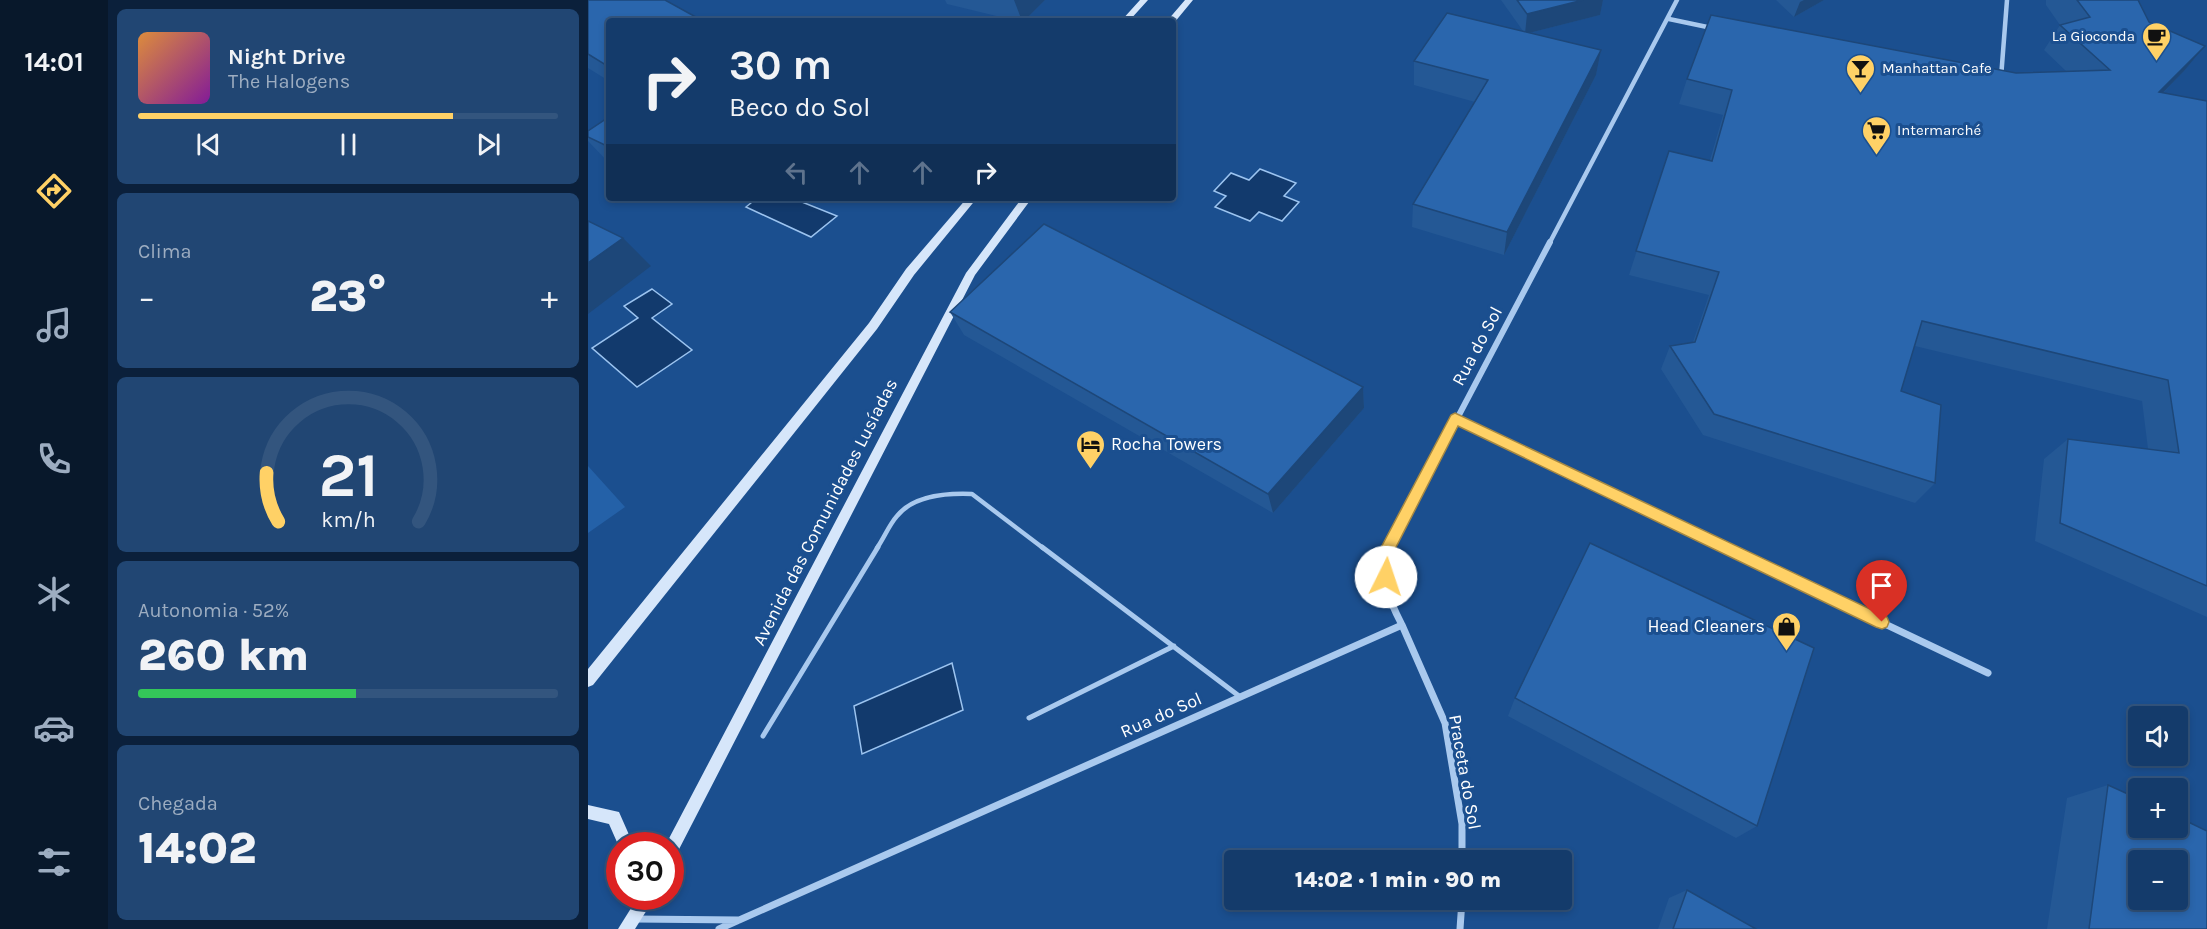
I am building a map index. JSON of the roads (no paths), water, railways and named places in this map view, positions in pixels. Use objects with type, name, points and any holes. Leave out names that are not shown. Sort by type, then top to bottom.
[{"type":"main road","points":[[1128,18],[1143,0]]},
{"type":"main road","points":[[1174,18],[1189,0]]},
{"type":"main road","points":[[588,680],[873,326],[910,272],[969,201]]},
{"type":"main road","name":"Avenida das Comunidades Lusíadas","points":[[680,832],[971,273],[1025,201]]},
{"type":"main road","points":[[588,812],[614,817],[620,832]]},
{"type":"main road","points":[[630,924],[639,910]]},
{"type":"street","name":"Rua do Sol","points":[[719,929],[1402,625],[1388,597],[1383,557],[1677,0]]},
{"type":"street","points":[[1993,82],[2003,77],[2007,0]]},
{"type":"street","points":[[1669,19],[1715,29]]},
{"type":"street","points":[[1455,419],[1988,673]]},
{"type":"street","name":"Praceta do Sol","points":[[1402,625],[1445,723],[1462,824],[1462,850]]},
{"type":"street","points":[[1460,929],[1461,910]]},
{"type":"street","points":[[630,924],[743,920]]},
{"type":"lane","points":[[763,736],[898,514],[921,499],[946,493],[972,494],[1239,696]]},
{"type":"lane","points":[[1029,718],[1174,646]]},
{"type":"place","name":"La Gioconda","points":[[2156,62]]},
{"type":"place","name":"Manhattan Cafe","points":[[1861,94]]},
{"type":"place","name":"Intermarché","points":[[1876,156]]},
{"type":"place","name":"Rocha Towers","points":[[1090,470]]},
{"type":"place","name":"Head Cleaners","points":[[1786,652]]}]
